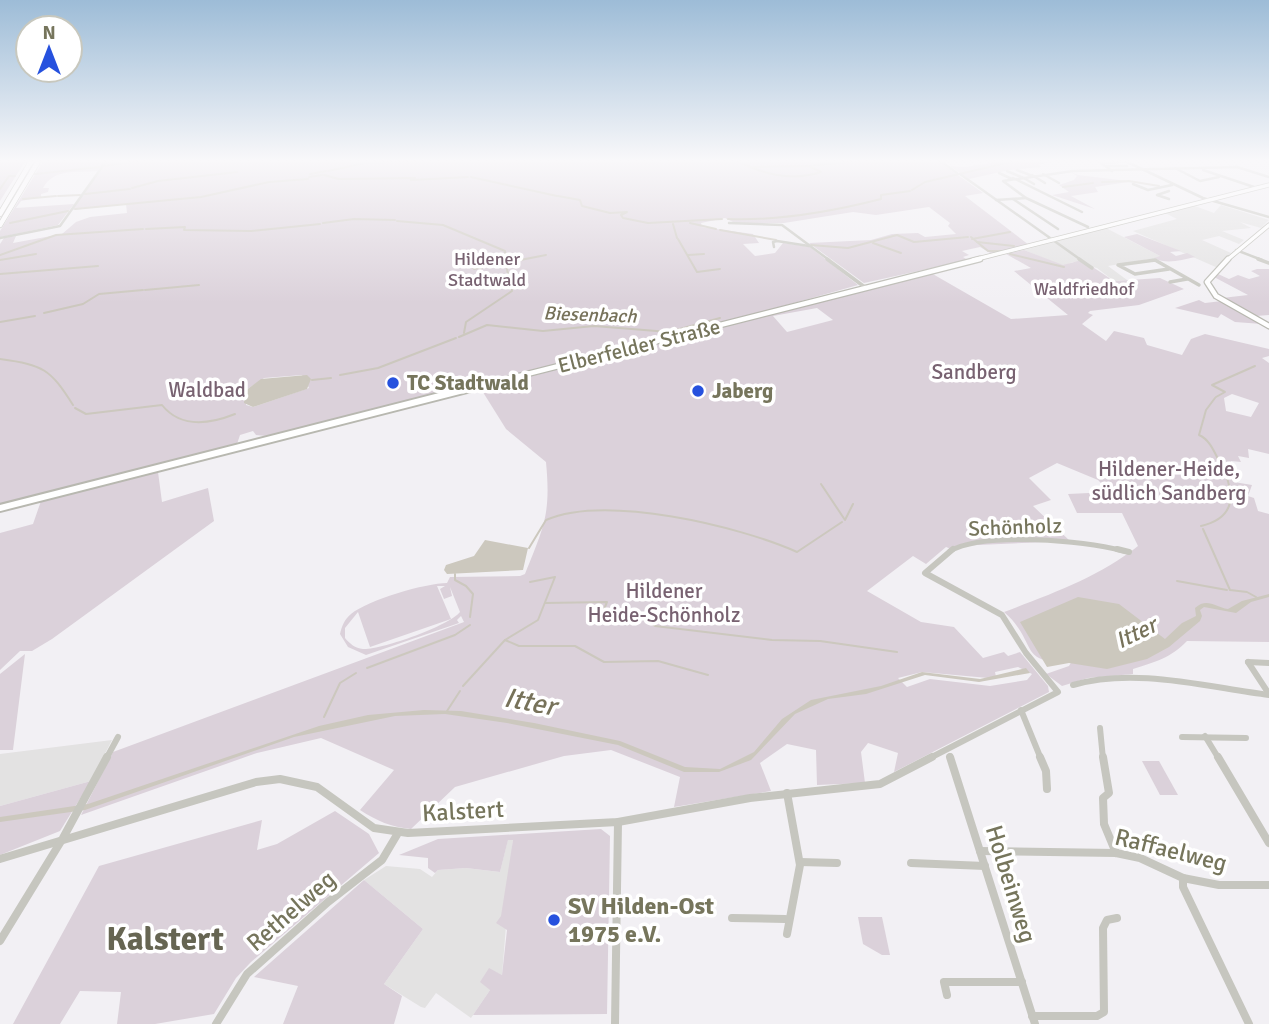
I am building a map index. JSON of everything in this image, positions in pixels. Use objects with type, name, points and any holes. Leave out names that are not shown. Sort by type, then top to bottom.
[{"type":"highway","points":[[0,225],[10,208]]},
{"type":"main road","name":"Elberfelder Straße","points":[[0,508],[1179,208]]},
{"type":"main road","points":[[1269,225],[1237,250],[1208,279],[1207,286],[1216,296],[1269,326]]},
{"type":"street","points":[[0,238],[57,227],[71,208]]},
{"type":"street","points":[[1007,208],[1092,268]]},
{"type":"street","points":[[1026,208],[1058,229]]},
{"type":"street","points":[[1048,208],[1088,227]]},
{"type":"street","points":[[1072,208],[1082,212]]},
{"type":"street","points":[[1236,208],[1269,217]]},
{"type":"street","points":[[729,223],[777,224],[866,288]]},
{"type":"street","points":[[774,247],[773,242],[812,247]]},
{"type":"street","points":[[1237,250],[1269,262]]},
{"type":"street","points":[[1108,266],[1152,259],[1199,285]]},
{"type":"street","points":[[1118,265],[1132,273]]},
{"type":"street","points":[[1124,274],[1169,269]]},
{"type":"street","points":[[1170,282],[1187,279]]},
{"type":"street","name":"Schönholz","points":[[1058,692],[1026,653],[1002,615],[926,573],[961,545],[1055,542],[1095,544],[1129,552]]},
{"type":"street","points":[[1269,663],[1248,662],[1269,695]]},
{"type":"street","points":[[1073,685],[1094,679],[1127,677],[1269,695]]},
{"type":"street","name":"Kalstert","points":[[0,859],[256,782],[280,779],[317,787],[374,828],[398,833],[618,821],[788,793],[835,791],[884,783],[948,753],[1021,710],[1058,692]]},
{"type":"street","points":[[1021,710],[1045,771],[1047,789]]},
{"type":"street","points":[[1100,728],[1104,737],[1104,768],[1109,782],[1109,793],[1103,798],[1104,824],[1116,853]]},
{"type":"street","points":[[1205,736],[1269,843]]},
{"type":"street","points":[[0,941],[63,838],[118,737]]},
{"type":"street","points":[[1182,737],[1246,738]]},
{"type":"street","name":"Holbeinweg","points":[[948,753],[1033,1020]]},
{"type":"street","points":[[787,934],[785,919],[798,884],[800,862],[788,793]]},
{"type":"street","points":[[615,1024],[618,821]]},
{"type":"street","name":"Rethelweg","points":[[216,1024],[247,974],[328,902],[382,860],[398,833]]},
{"type":"street","name":"Raffaelweg","points":[[980,851],[1116,853],[1140,858],[1183,878],[1219,885],[1269,886]]},
{"type":"street","points":[[800,862],[837,863]]},
{"type":"street","points":[[911,863],[985,866]]},
{"type":"street","points":[[1183,878],[1183,887],[1249,1024]]},
{"type":"street","points":[[732,918],[785,919]]},
{"type":"street","points":[[1033,1020],[1097,1016],[1104,1012],[1104,928],[1107,920],[1117,918]]},
{"type":"street","points":[[947,995],[944,982],[1022,982]]},
{"type":"shaded area","points":[[1187,208],[1200,208],[1214,213],[1219,208],[1230,208],[1269,220],[1261,228],[1240,222],[1251,228],[1222,231],[1244,240],[1239,244],[1219,236],[1202,240],[1231,253],[1218,268],[1133,231],[1177,219],[1165,213]]},
{"type":"shaded area","points":[[1106,228],[1162,257],[1108,266],[1127,280],[1114,281],[1097,268],[1073,262],[1063,266],[1024,250]]},
{"type":"shaded area","points":[[112,740],[91,781],[0,806],[0,754]]},
{"type":"shaded area","points":[[508,839],[513,839],[502,975],[489,969],[490,990],[471,1018],[436,993],[425,1008],[384,984],[423,929],[364,880],[386,866],[420,869],[432,877],[438,870],[466,868],[500,872]]},
{"type":"green space","name":"Hildener Stadtwald","points":[[14,208],[71,208],[58,225],[1,237],[0,240],[0,231]]},
{"type":"green space","name":"Hildener Stadtwald","points":[[126,208],[924,208],[876,215],[853,212],[784,223],[735,223],[725,218],[701,223],[702,227],[753,234],[759,243],[743,244],[755,256],[775,253],[783,243],[810,247],[858,285],[737,319],[266,436],[256,435],[253,431],[240,435],[237,444],[227,447],[0,505],[0,244],[4,238],[16,236],[13,243],[62,234],[76,222],[90,217],[127,213]],"holes":[[[302,375],[309,388],[253,407],[246,405],[246,390],[264,378]]]},
{"type":"green space","name":"Hildener Stadtwald","points":[[930,208],[980,208],[1029,245],[992,254],[980,247],[962,251],[969,255],[963,257],[968,260],[864,283],[809,243],[871,240],[892,234],[918,233],[925,237],[956,234],[948,226],[950,223]]},
{"type":"green space","points":[[1137,234],[1181,251],[1170,252],[1176,256],[1187,253],[1195,257],[1174,261],[1159,260],[1154,258],[1160,256],[1124,237]]},
{"type":"green space","points":[[1024,250],[1063,265],[1082,260],[1114,281],[1160,278],[1184,289],[1139,305],[1090,311],[1088,313],[1093,315],[1082,324],[1106,341],[1114,331],[1144,338],[1147,345],[1182,355],[1191,339],[1205,334],[1269,349],[1269,356],[1262,358],[1269,363],[1269,454],[1248,449],[1249,458],[1238,456],[1241,462],[1231,461],[1231,467],[1224,466],[1234,482],[1252,485],[1248,496],[1254,498],[1258,511],[1269,514],[1269,642],[1187,641],[1156,662],[1133,669],[1133,674],[1088,678],[1062,686],[1046,674],[1069,666],[1073,659],[1055,661],[1036,656],[1015,623],[1004,612],[1091,576],[1138,546],[1122,513],[1077,513],[1068,494],[1110,492],[1098,480],[1057,463],[1029,478],[1051,500],[1033,506],[1070,541],[955,546],[951,549],[946,547],[926,564],[913,556],[867,591],[921,622],[954,627],[983,658],[1004,652],[1008,656],[1020,652],[1048,686],[1049,692],[894,772],[898,753],[868,743],[861,752],[865,783],[817,785],[816,750],[787,744],[760,763],[771,791],[674,807],[680,777],[611,750],[564,756],[455,787],[411,829],[384,823],[360,810],[394,770],[321,738],[257,753],[81,815],[113,752],[464,622],[461,616],[457,620],[459,623],[366,655],[348,647],[340,634],[351,614],[370,603],[398,593],[447,583],[450,577],[525,574],[547,508],[546,462],[506,429],[481,389],[931,273],[1011,319],[1068,315],[1014,271],[1031,268],[1006,254]],"holes":[[[817,308],[833,320],[787,332],[773,316]],[[1232,394],[1259,403],[1251,417],[1226,411],[1224,398]],[[437,586],[445,586],[440,589],[444,599],[452,596],[450,587],[460,612],[453,618],[443,624],[372,648],[358,648],[345,638],[345,628],[358,612],[370,647],[451,619]],[[1018,667],[1032,674],[1027,680],[990,686],[930,679],[907,687],[898,678],[922,672],[988,678],[996,677],[995,672]]]},
{"type":"green space","points":[[1269,269],[1269,315],[1256,316],[1222,298],[1248,295],[1214,277],[1218,274],[1229,279],[1238,275],[1249,279],[1260,276],[1251,271]]},
{"type":"green space","points":[[1199,300],[1205,303],[1222,301],[1262,324],[1235,322],[1221,314],[1218,318],[1175,308]]},
{"type":"green space","points":[[158,472],[162,502],[208,488],[214,521],[52,639],[32,651],[20,651],[0,670],[0,533],[33,524],[41,501]]},
{"type":"green space","points":[[25,654],[13,750],[0,750],[0,674]]},
{"type":"green space","points":[[1142,761],[1159,761],[1178,795],[1160,795]]},
{"type":"green space","points":[[91,781],[60,831],[0,855],[0,806]]},
{"type":"green space","points":[[335,811],[369,834],[379,853],[251,962],[236,978],[214,1014],[155,1024],[117,1024],[121,992],[80,991],[60,1024],[13,1024],[99,866],[262,820],[257,850],[277,844]]},
{"type":"green space","name":"SV Hilden-Ost 1975 e.V.","points":[[601,829],[610,836],[607,1014],[473,1015],[490,990],[480,982],[489,968],[502,975],[507,930],[496,923],[501,916],[513,840],[508,840],[500,872],[466,868],[438,870],[435,873],[428,868],[428,858],[399,855],[438,839]]},
{"type":"green space","points":[[364,880],[423,929],[384,984],[402,996],[394,1024],[283,1024],[298,986],[254,977]]},
{"type":"green space","points":[[858,917],[882,917],[890,955],[882,955],[863,944]]},
{"type":"water","points":[[307,375],[311,379],[307,389],[253,407],[244,403],[245,391],[261,379]]},
{"type":"water","points":[[485,540],[528,548],[523,570],[447,574],[444,570],[446,565],[474,556]]},
{"type":"water","name":"Itter","points":[[1269,594],[1269,597],[1251,602],[1236,613],[1204,607],[1200,610],[1200,621],[1169,647],[1147,659],[1107,669],[1069,663],[1047,667],[1020,622],[1078,597],[1119,604],[1165,639],[1182,623],[1196,616],[1195,608],[1203,603],[1228,609],[1242,601]]},
{"type":"water","points":[[1026,668],[1030,673],[979,682],[925,675],[866,694],[828,699],[795,714],[751,760],[719,772],[684,772],[618,745],[507,723],[445,714],[395,716],[294,737],[85,810],[0,822],[0,817],[88,804],[319,726],[368,715],[424,710],[461,711],[534,723],[620,741],[685,767],[720,769],[754,752],[782,719],[811,700],[881,686],[922,672],[980,679]]},
{"type":"waterway","points":[[75,209],[88,208]]},
{"type":"waterway","points":[[589,208],[610,213],[627,212],[621,215],[623,218],[648,223],[722,219]]},
{"type":"waterway","points":[[728,219],[767,219],[844,208]]},
{"type":"waterway","points":[[10,223],[68,211]]},
{"type":"waterway","points":[[323,223],[354,219],[395,220]]},
{"type":"waterway","points":[[397,221],[443,225],[505,251],[506,261]]},
{"type":"waterway","points":[[690,223],[716,229]]},
{"type":"waterway","points":[[146,229],[185,227],[184,230],[251,231],[320,224]]},
{"type":"waterway","points":[[673,224],[677,238]]},
{"type":"waterway","points":[[0,255],[56,235],[143,229]]},
{"type":"waterway","points":[[720,230],[776,240]]},
{"type":"waterway","points":[[973,239],[1010,232]]},
{"type":"waterway","points":[[811,245],[848,248],[897,235],[914,242],[968,237]]},
{"type":"waterway","points":[[678,239],[697,272],[720,269]]},
{"type":"waterway","points":[[973,239],[977,242]]},
{"type":"waterway","points":[[977,242],[1014,246]]},
{"type":"waterway","points":[[977,242],[988,251],[1001,251]]},
{"type":"waterway","points":[[873,243],[901,253]]},
{"type":"waterway","points":[[0,260],[36,254]]},
{"type":"waterway","points":[[688,255],[704,254]]},
{"type":"waterway","points":[[1010,254],[1064,267]]},
{"type":"waterway","points":[[474,269],[546,255]]},
{"type":"waterway","points":[[506,261],[513,260]]},
{"type":"waterway","points":[[473,268],[506,261]]},
{"type":"waterway","points":[[464,333],[466,322],[512,291],[506,265]]},
{"type":"waterway","points":[[0,274],[98,266]]},
{"type":"waterway","points":[[145,290],[199,285]]},
{"type":"waterway","points":[[44,313],[83,304],[99,294],[143,290]]},
{"type":"waterway","points":[[0,322],[35,316]]},
{"type":"waterway","name":"Biesenbach","points":[[459,337],[487,325],[543,331],[594,326],[669,332],[720,318]]},
{"type":"waterway","name":"Biesenbach","points":[[340,375],[378,368],[456,338]]},
{"type":"waterway","name":"Biesenbach","points":[[0,359],[27,364],[44,371],[58,383],[73,405]]},
{"type":"waterway","points":[[1216,397],[1225,392],[1212,385],[1255,366]]},
{"type":"waterway","name":"Biesenbach","points":[[312,380],[331,378]]},
{"type":"waterway","points":[[1201,526],[1222,516],[1230,501],[1224,472],[1211,446],[1199,435],[1206,410],[1215,398]]},
{"type":"waterway","name":"Biesenbach","points":[[75,408],[86,414],[162,405],[178,418],[196,422],[235,414]]},
{"type":"waterway","points":[[821,484],[845,520],[853,504]]},
{"type":"waterway","points":[[529,548],[546,520],[571,513],[602,510],[672,516],[742,532],[797,552],[842,522]]},
{"type":"waterway","points":[[1203,529],[1230,590],[1247,592],[1256,597]]},
{"type":"waterway","points":[[455,574],[455,580],[473,594],[470,617]]},
{"type":"waterway","points":[[505,640],[538,620],[555,577],[530,582]]},
{"type":"waterway","points":[[1177,581],[1227,590]]},
{"type":"waterway","points":[[545,603],[607,602],[602,614],[628,610],[655,626],[772,640],[820,641],[897,652]]},
{"type":"waterway","points":[[367,668],[455,635],[470,625]]},
{"type":"waterway","points":[[463,686],[505,640]]},
{"type":"waterway","points":[[505,640],[519,646],[575,646],[604,662],[658,661],[708,675]]},
{"type":"waterway","points":[[324,717],[340,683],[356,673]]},
{"type":"waterway","points":[[447,711],[460,691]]},
{"type":"place","name":"TC Stadtwald","points":[[393,383]]},
{"type":"place","name":"Jaberg","points":[[698,391]]},
{"type":"place","name":"SV Hilden-Ost 1975 e.V.","points":[[554,920]]},
{"type":"district","name":"Kalstert","points":[[165,939]]},
{"type":"park label","name":"Waldfriedhof","points":[[1084,289]]},
{"type":"park label","name":"Sandberg","points":[[974,372]]},
{"type":"park label","name":"Waldbad","points":[[207,390]]},
{"type":"park label","name":"Hildener-Heide, südlich Sandberg","points":[[1169,481]]},
{"type":"park label","name":"Hildener Heide-Schönholz","points":[[664,603]]}]
